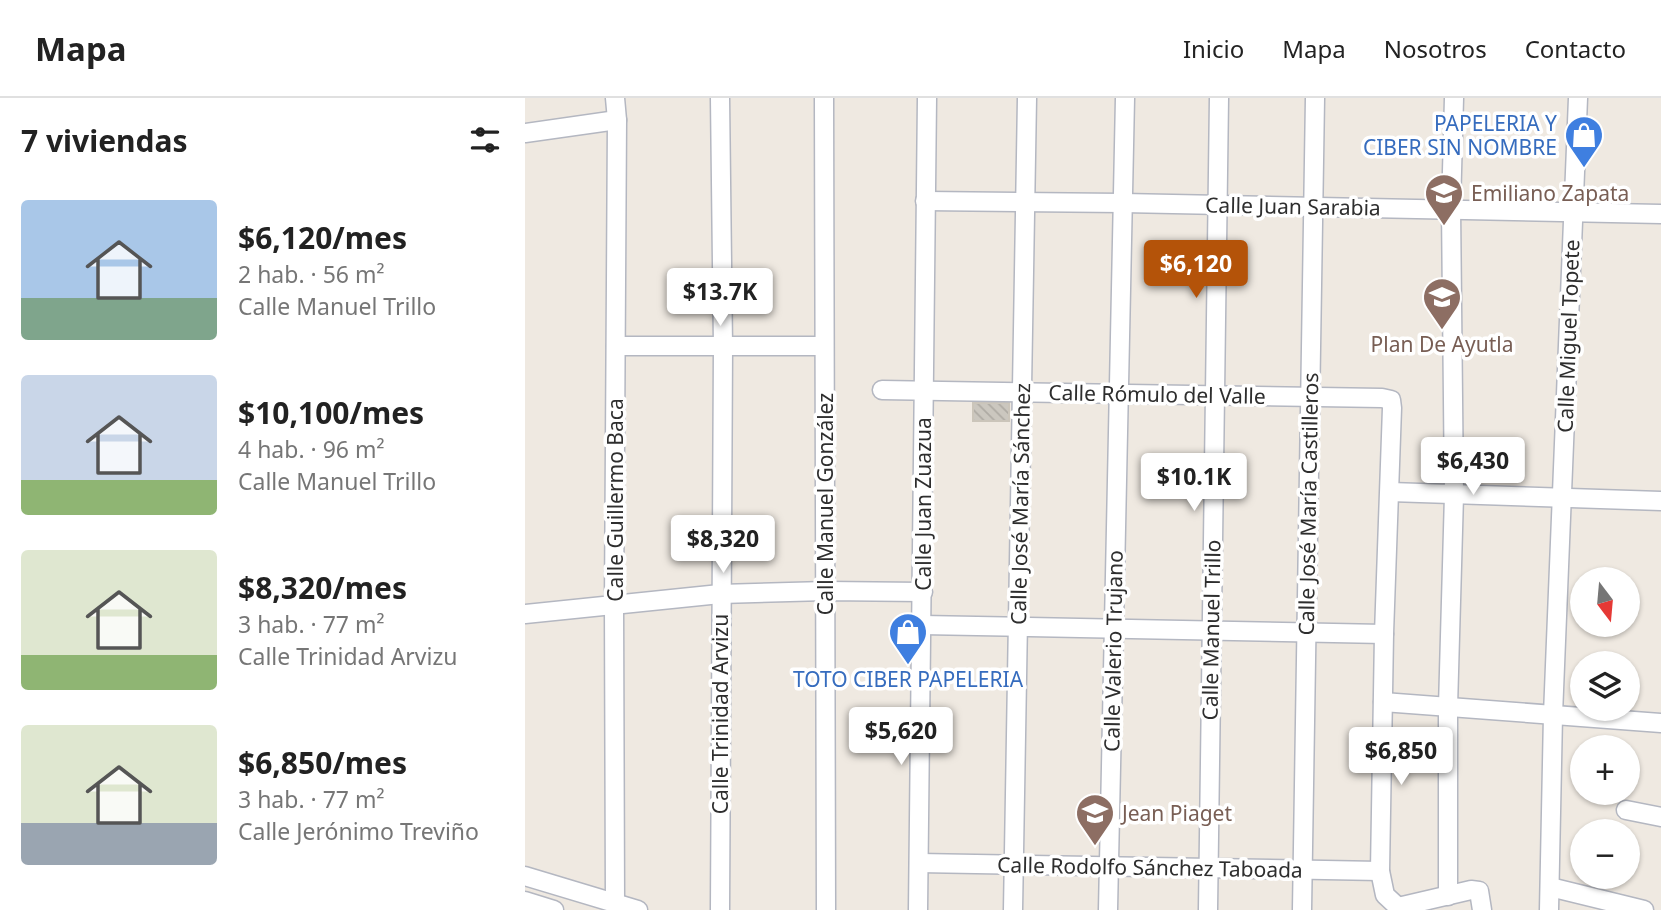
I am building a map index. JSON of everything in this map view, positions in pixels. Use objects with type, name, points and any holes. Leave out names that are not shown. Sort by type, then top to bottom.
[{"type":"street","name":"Calle Guillermo Baca","points":[[615,98],[615,903]]},
{"type":"street","name":"Calle Trinidad Arvizu","points":[[720,98],[723,347],[720,910]]},
{"type":"street","name":"Calle Manuel González","points":[[824,98],[826,910]]},
{"type":"street","name":"Calle Juan Zuazua","points":[[918,910],[926,98]]},
{"type":"street","name":"Calle José María Sánchez","points":[[1013,910],[1027,98]]},
{"type":"street","name":"Calle Valerio Trujano","points":[[1108,910],[1125,98]]},
{"type":"street","name":"Calle Manuel Trillo","points":[[1208,910],[1219,98]]},
{"type":"street","name":"Calle José María Castilleros","points":[[1302,910],[1315,98]]},
{"type":"street","points":[[1448,896],[1448,707],[1454,495],[1451,208],[1454,98]]},
{"type":"street","name":"Calle Miguel Topete","points":[[1549,910],[1553,715],[1578,98]]},
{"type":"street","points":[[525,133],[617,120]]},
{"type":"street","name":"Calle Juan Sarabia","points":[[925,201],[1451,208],[1661,214]]},
{"type":"street","points":[[616,346],[824,346]]},
{"type":"street","name":"Calle Rómulo del Valle","points":[[882,390],[1383,398],[1391,400],[1392,408],[1390,492]]},
{"type":"street","points":[[1482,910],[1479,891],[1471,890],[1398,908],[1385,895],[1380,871],[1384,634],[1390,492],[1661,501]]},
{"type":"street","points":[[525,614],[720,594],[923,592]]},
{"type":"street","points":[[922,625],[1384,634]]},
{"type":"street","points":[[1383,702],[1661,723]]},
{"type":"street","points":[[1626,810],[1661,817],[1661,810]]},
{"type":"street","name":"Calle Rodolfo Sánchez Taboada","points":[[919,863],[1380,871]]},
{"type":"street","points":[[525,876],[638,910]]},
{"type":"street","points":[[1550,887],[1644,910]]},
{"type":"street","points":[[525,901],[554,910]]},
{"type":"building","points":[[973,403],[1009,403],[1009,421],[973,421]]},
{"type":"place","name":"PAPELERIA Y CIBER SIN NOMBRE","points":[[1584,169]]},
{"type":"place","name":"Emiliano Zapata","points":[[1444,227]]},
{"type":"place","name":"Plan De Ayutla","points":[[1442,331]]},
{"type":"place","name":"TOTO CIBER PAPELERIA","points":[[908,666]]},
{"type":"place","name":"Jean Piaget","points":[[1095,847]]}]
